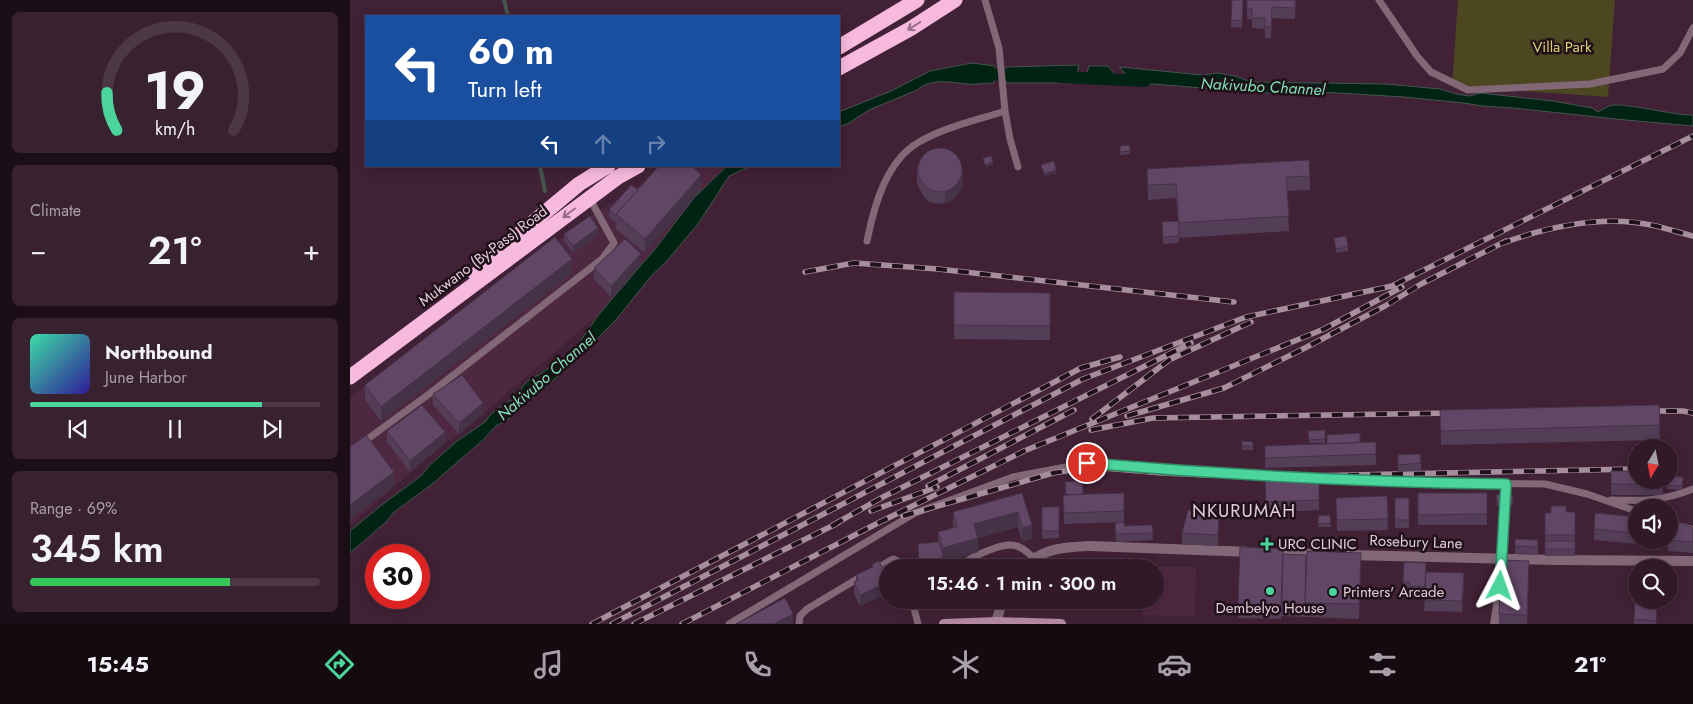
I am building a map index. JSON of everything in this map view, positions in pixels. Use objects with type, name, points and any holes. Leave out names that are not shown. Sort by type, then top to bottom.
[{"type":"highway","points":[[840,67],[910,29],[954,0]]},
{"type":"highway","points":[[840,46],[913,1]]},
{"type":"highway","points":[[453,300],[494,255],[579,184],[606,167]]},
{"type":"highway","name":"Mukwano (By-Pass) Road","points":[[350,377],[618,177],[636,167]]},
{"type":"street","points":[[1495,624],[1499,599],[1506,484]]},
{"type":"street","name":"Rosebury Lane","points":[[1034,558],[1055,549],[1089,546],[1502,559],[1693,560]]},
{"type":"street","points":[[996,622],[1000,609]]},
{"type":"street","points":[[944,624],[996,622],[1061,624]]},
{"type":"lane","points":[[985,0],[999,48],[1005,111],[1010,139],[1018,166]]},
{"type":"lane","points":[[1379,0],[1417,56],[1431,72],[1468,90],[1590,84],[1663,68],[1680,53],[1693,28]]},
{"type":"lane","points":[[867,241],[875,206],[887,179],[903,155],[918,142],[1005,111]]},
{"type":"lane","points":[[350,452],[429,394],[602,259],[614,243],[590,198]]},
{"type":"lane","points":[[729,624],[915,513],[1013,477],[1087,463],[1161,469],[1410,482],[1545,484],[1628,508]]},
{"type":"lane","points":[[1603,500],[1646,501],[1668,497],[1693,488]]},
{"type":"lane","points":[[1678,525],[1693,530]]},
{"type":"lane","points":[[971,559],[997,548],[1010,545],[1019,547],[1034,558]]},
{"type":"lane","points":[[799,624],[800,616],[803,613],[850,583],[879,567]]},
{"type":"lane","points":[[914,609],[918,624]]},
{"type":"shaded area","points":[[668,167],[724,167],[701,190],[655,249],[600,313],[350,525],[350,398],[585,220]]},
{"type":"shaded area","points":[[1164,567],[1196,567],[1195,616],[1141,615],[1142,609],[1164,609]]},
{"type":"green space","name":"Villa Park","points":[[1458,0],[1615,0],[1608,97],[1452,86]]},
{"type":"water","points":[[972,63],[995,66],[994,83],[934,82],[869,110],[840,127],[840,112],[891,91],[930,71]]},
{"type":"water","points":[[1079,65],[1075,83],[1006,83],[1006,67]]},
{"type":"water","points":[[1089,66],[1108,66],[1122,83],[1084,83]]},
{"type":"water","points":[[1120,67],[1202,75],[1218,73],[1235,76],[1251,82],[1386,84],[1440,89],[1470,96],[1480,93],[1553,101],[1592,108],[1598,112],[1609,106],[1625,105],[1693,115],[1693,126],[1404,97],[1303,91],[1266,93],[1132,83]]},
{"type":"water","points":[[726,167],[749,167],[729,176],[698,224],[666,262],[652,275],[615,321],[574,362],[510,418],[496,426],[483,440],[431,485],[394,512],[386,522],[350,553],[350,531],[421,476],[430,465],[456,442],[485,422],[491,414],[509,401],[517,399],[528,381],[574,350],[600,313],[655,249],[694,198]]},
{"type":"building","points":[[1232,0],[1243,0],[1242,21],[1231,20]]},
{"type":"building","points":[[1247,0],[1295,0],[1295,8],[1272,7],[1271,27],[1265,27],[1265,18],[1252,18],[1252,9],[1247,8]]},
{"type":"building","points":[[1129,145],[1130,151],[1120,152],[1120,146]]},
{"type":"building","points":[[944,148],[956,154],[961,161],[961,179],[956,186],[949,191],[936,192],[928,189],[921,182],[918,166],[921,158],[928,151]]},
{"type":"building","points":[[991,156],[993,162],[985,165],[983,158]]},
{"type":"building","points":[[1309,160],[1310,176],[1286,177],[1289,216],[1179,223],[1176,184],[1148,185],[1147,169]]},
{"type":"building","points":[[1054,161],[1056,170],[1044,174],[1041,165]]},
{"type":"building","points":[[658,167],[693,167],[701,175],[645,239],[616,214]]},
{"type":"building","points":[[631,185],[638,190],[616,216],[609,210]]},
{"type":"building","points":[[590,216],[598,228],[573,246],[564,234]]},
{"type":"building","points":[[1178,221],[1179,236],[1163,237],[1162,222]]},
{"type":"building","points":[[1346,236],[1348,247],[1336,249],[1334,238]]},
{"type":"building","points":[[555,237],[572,259],[381,407],[365,385]]},
{"type":"building","points":[[625,239],[641,254],[611,286],[594,268]]},
{"type":"building","points":[[954,292],[1050,293],[1050,326],[954,325]]},
{"type":"building","points":[[462,375],[483,403],[459,423],[433,394]]},
{"type":"building","points":[[422,405],[445,432],[410,461],[387,431]]},
{"type":"building","points":[[1659,405],[1660,425],[1441,431],[1440,410]]},
{"type":"building","points":[[1325,430],[1325,439],[1309,440],[1308,431]]},
{"type":"building","points":[[1360,433],[1360,442],[1327,444],[1327,435]]},
{"type":"building","points":[[366,435],[394,472],[350,505],[350,447]]},
{"type":"building","points":[[1242,441],[1253,442],[1253,446],[1242,446]]},
{"type":"building","points":[[1376,442],[1376,454],[1265,458],[1265,446]]},
{"type":"building","points":[[1420,454],[1421,463],[1398,465],[1398,455]]},
{"type":"building","points":[[1611,471],[1628,471],[1628,484],[1611,484]]},
{"type":"building","points":[[1319,475],[1319,500],[1266,502],[1265,477]]},
{"type":"building","points":[[1678,477],[1683,477],[1682,486],[1678,486]]},
{"type":"building","points":[[1082,480],[1083,494],[1066,495],[1065,482]]},
{"type":"building","points":[[1022,493],[1032,525],[1022,528],[1018,512],[974,524],[978,538],[943,548],[938,532],[957,527],[953,512]]},
{"type":"building","points":[[1124,493],[1124,511],[1064,513],[1063,495]]},
{"type":"building","points":[[1418,493],[1487,493],[1487,514],[1418,515]]},
{"type":"building","points":[[1512,493],[1513,502],[1497,503],[1496,495]]},
{"type":"building","points":[[1387,496],[1388,519],[1337,520],[1336,498]]},
{"type":"building","points":[[1395,498],[1409,498],[1409,520],[1395,520]]},
{"type":"building","points":[[1551,506],[1566,506],[1566,512],[1575,512],[1575,535],[1545,535],[1545,513],[1551,513]]},
{"type":"building","points":[[1042,507],[1059,507],[1059,531],[1042,531]]},
{"type":"building","points":[[1188,510],[1219,516],[1218,535],[1182,533]]},
{"type":"building","points":[[1595,513],[1628,516],[1628,532],[1594,529]]},
{"type":"building","points":[[1330,515],[1331,523],[1318,524],[1318,516]]},
{"type":"building","points":[[1678,521],[1693,528],[1693,542],[1678,541]]},
{"type":"building","points":[[1124,522],[1124,526],[1152,525],[1153,533],[1116,534],[1115,523]]},
{"type":"building","points":[[1515,539],[1538,540],[1538,547],[1515,546]]},
{"type":"building","points":[[1545,541],[1575,541],[1575,549],[1545,549]]},
{"type":"building","points":[[939,542],[943,555],[941,559],[919,559],[918,544]]},
{"type":"building","points":[[1240,547],[1283,549],[1281,605],[1238,604]]},
{"type":"building","name":"Printers' Arcade","points":[[1307,551],[1361,553],[1359,604],[1305,603]]},
{"type":"building","points":[[1283,554],[1306,555],[1305,606],[1282,605]]},
{"type":"building","points":[[1502,560],[1529,561],[1527,615],[1499,614]]},
{"type":"building","points":[[879,561],[879,586],[860,595],[854,582],[858,580],[856,575],[873,567],[872,564]]},
{"type":"building","points":[[1404,562],[1426,563],[1425,587],[1410,586],[1410,582],[1403,582]]},
{"type":"building","points":[[1426,572],[1464,573],[1462,601],[1424,600]]},
{"type":"building","points":[[785,598],[793,614],[774,624],[736,624]]},
{"type":"building","points":[[1635,609],[1657,609],[1656,621],[1634,619]]},
{"type":"waterway","points":[[504,0],[508,15]]},
{"type":"waterway","name":"Nakivubo Channel","points":[[978,74],[1022,75]]},
{"type":"waterway","name":"Nakivubo Channel","points":[[1060,77],[1145,81]]},
{"type":"waterway","points":[[540,167],[545,191]]},
{"type":"railway","points":[[612,624],[1083,379],[1246,317],[1392,286],[1693,136]]},
{"type":"railway","points":[[1500,244],[1557,227],[1617,221],[1656,226],[1693,236]]},
{"type":"railway","points":[[1127,416],[1224,388],[1305,348],[1385,306],[1421,284],[1506,241]]},
{"type":"railway","points":[[805,272],[854,263],[938,269],[1234,302]]},
{"type":"railway","points":[[682,624],[878,523],[1024,451],[1324,329],[1402,287]]},
{"type":"railway","points":[[1092,419],[1169,360],[1251,322]]},
{"type":"railway","points":[[833,525],[883,497],[1191,343]]},
{"type":"railway","points":[[592,624],[1081,368],[1120,357]]},
{"type":"railway","points":[[928,486],[1074,410]]},
{"type":"railway","points":[[1644,411],[1683,411],[1693,413]]},
{"type":"railway","points":[[1091,430],[1153,418],[1454,413]]},
{"type":"railway","points":[[903,516],[1053,473],[1092,467],[1162,473],[1279,477]]},
{"type":"railway","points":[[1304,476],[1628,469]]},
{"type":"railway","points":[[871,511],[937,487]]},
{"type":"railway","points":[[634,624],[838,523]]},
{"type":"place","name":"URC CLINIC","points":[[1267,544]]},
{"type":"place","name":"Dembelyo House","points":[[1270,591]]},
{"type":"place","name":"Printers' Arcade","points":[[1333,592]]},
{"type":"district","name":"NKURUMAH","points":[[1244,511]]},
{"type":"route","points":[[1087,463],[1161,469],[1410,482],[1506,484],[1500,586]]}]
